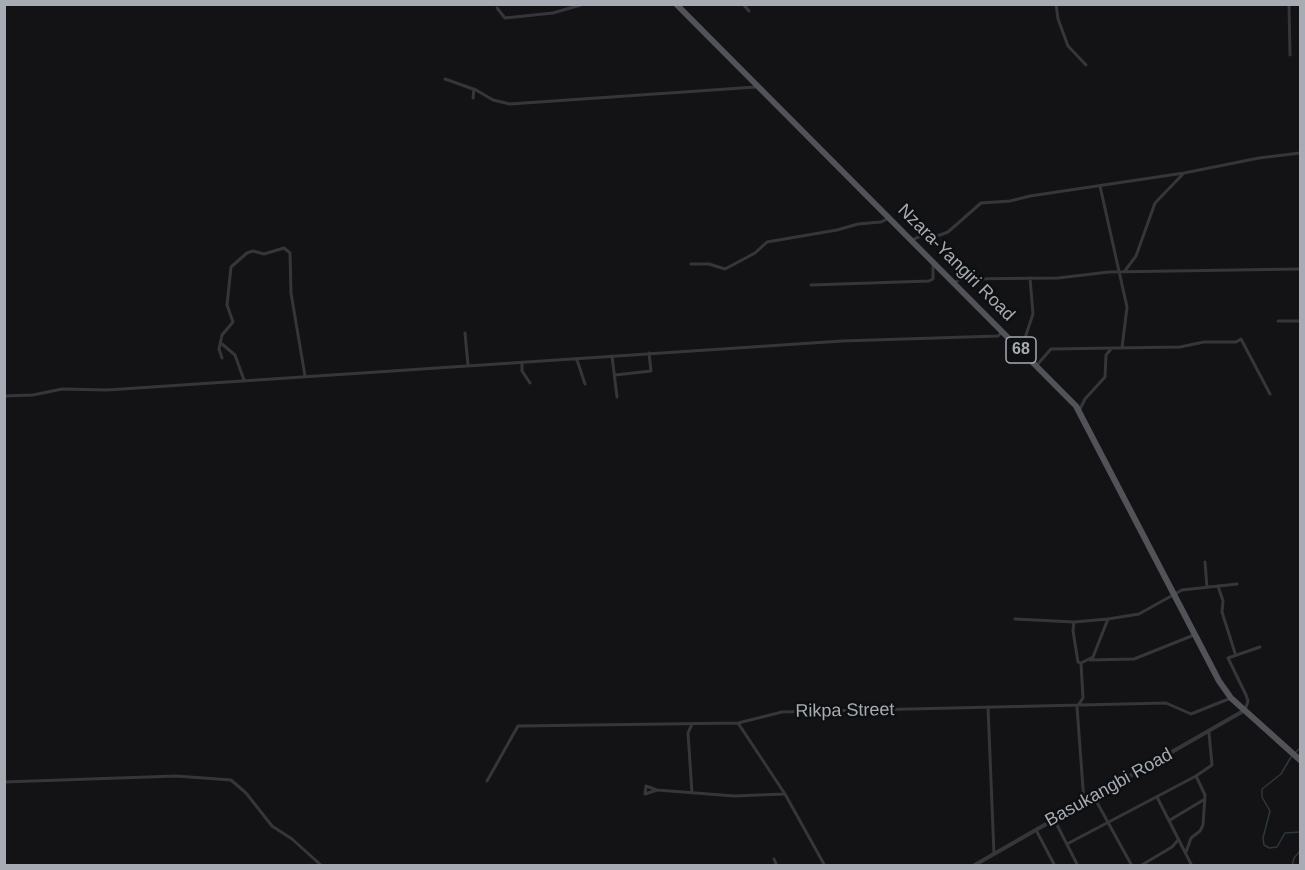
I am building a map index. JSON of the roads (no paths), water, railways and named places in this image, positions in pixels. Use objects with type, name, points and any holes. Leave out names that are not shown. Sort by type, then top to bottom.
[{"type":"main road","name":"Nzara-Yangiri Road","points":[[677,5],[1022,350],[1079,411],[1121,498],[1173,592],[1210,667],[1231,698],[1298,758]]},
{"type":"street","points":[[497,8],[505,18],[553,12],[584,4]]},
{"type":"street","points":[[743,4],[749,11]]},
{"type":"street","points":[[1056,4],[1058,19],[1068,46],[1086,65]]},
{"type":"street","points":[[1289,4],[1290,55]]},
{"type":"street","points":[[445,79],[474,89],[493,100],[510,104],[573,100],[594,96],[632,97],[729,87],[758,87]]},
{"type":"street","points":[[472,98],[474,89]]},
{"type":"street","points":[[911,241],[918,237],[940,236],[948,232],[981,203],[1010,201],[1300,153]]},
{"type":"street","points":[[1122,272],[1136,256],[1155,203],[1184,173]]},
{"type":"street","points":[[1100,186],[1113,249],[1122,272],[1127,307],[1121,349]]},
{"type":"street","points":[[692,264],[709,264],[724,269],[755,253],[767,242],[837,230],[858,224],[881,222],[889,218]]},
{"type":"street","points":[[222,358],[219,349],[222,344],[222,335],[233,322],[227,305],[231,267],[247,253],[253,251],[264,254],[284,248],[290,253],[291,293],[305,376]]},
{"type":"street","points":[[811,285],[929,281],[933,279],[933,262]]},
{"type":"street","points":[[954,283],[964,279],[1058,278],[1122,272],[1300,268]]},
{"type":"street","points":[[1022,350],[1034,314],[1030,278]]},
{"type":"street","points":[[1278,321],[1300,321]]},
{"type":"street","points":[[4,396],[33,395],[62,389],[107,390],[382,373],[406,369],[440,369],[468,364],[522,363],[558,358],[577,360],[842,340],[998,336],[1002,331]]},
{"type":"street","points":[[465,333],[468,364]]},
{"type":"street","points":[[1036,366],[1051,349],[1180,347],[1204,342],[1236,342],[1241,339],[1270,394]]},
{"type":"street","points":[[222,344],[235,355],[244,381]]},
{"type":"street","points":[[1079,411],[1085,399],[1105,377],[1106,348]]},
{"type":"street","points":[[1106,355],[1112,348]]},
{"type":"street","points":[[615,375],[651,370],[650,353]]},
{"type":"street","points":[[612,356],[617,397]]},
{"type":"street","points":[[577,360],[585,384]]},
{"type":"street","points":[[522,363],[522,371],[530,383]]},
{"type":"street","points":[[1205,562],[1207,587]]},
{"type":"street","points":[[1015,619],[1074,622],[1108,619],[1139,614],[1173,592],[1237,584]]},
{"type":"street","points":[[1218,586],[1223,601],[1222,612],[1235,653]]},
{"type":"street","points":[[1081,663],[1093,657],[1108,619]]},
{"type":"street","points":[[1074,622],[1078,662],[1081,663],[1083,698],[1077,707],[1084,802]]},
{"type":"street","points":[[1088,660],[1134,659],[1194,635]]},
{"type":"street","points":[[1245,710],[1246,695],[1227,659],[1235,653],[1260,646]]},
{"type":"street","name":"Rikpa Street","points":[[487,781],[518,726],[738,723],[782,712],[1077,707],[1166,703],[1191,714],[1231,698]]},
{"type":"street","points":[[988,707],[994,854]]},
{"type":"street","name":"Basukangbi Road","points":[[979,864],[1054,819],[1209,733],[1245,710]]},
{"type":"street","points":[[738,723],[785,794],[825,866]]},
{"type":"street","points":[[692,724],[688,733],[692,793]]},
{"type":"street","points":[[1067,844],[1196,776],[1212,765],[1209,733]]},
{"type":"street","points":[[4,782],[176,776],[231,780],[246,793],[272,826],[292,839],[322,866]]},
{"type":"street","points":[[1186,852],[1191,838],[1200,831],[1203,825],[1205,799],[1196,776]]},
{"type":"street","points":[[657,790],[735,796],[785,794]]},
{"type":"street","points":[[1157,796],[1192,866]]},
{"type":"street","points":[[1094,797],[1132,866]]},
{"type":"street","points":[[1170,820],[1205,799]]},
{"type":"street","points":[[1054,819],[1078,866]]},
{"type":"street","points":[[1035,830],[1055,866]]},
{"type":"street","points":[[1140,866],[1172,847],[1179,840]]},
{"type":"street","points":[[774,858],[777,866]]},
{"type":"waterway","points":[[1295,753],[1300,748]]},
{"type":"waterway","points":[[1291,757],[1281,774],[1262,789],[1262,797],[1270,811],[1263,838],[1264,845],[1269,848],[1277,847],[1285,833],[1300,832]]},
{"type":"waterway","points":[[1292,866],[1294,858],[1300,851]]}]
